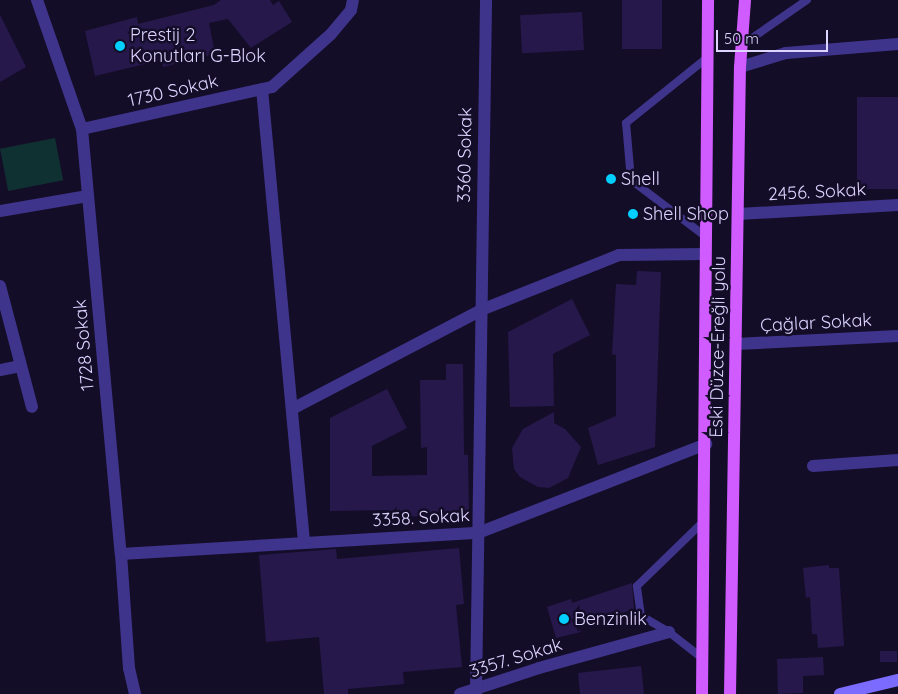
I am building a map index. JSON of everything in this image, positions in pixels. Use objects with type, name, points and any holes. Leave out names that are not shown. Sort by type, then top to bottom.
[{"type":"main road","name":"Eski Düzce-Ereğli yolu","points":[[702,694],[706,444],[705,236],[708,0]]},
{"type":"main road","name":"Eski Düzce-Ereğli yolu","points":[[730,694],[740,67],[745,0]]},
{"type":"street","name":"1728 Sokak","points":[[37,0],[82,129],[122,554],[128,668],[136,694]]},
{"type":"street","name":"1730 Sokak","points":[[82,129],[272,87],[331,34],[351,10],[353,0]]},
{"type":"street","name":"3360 Sokak","points":[[476,691],[486,0]]},
{"type":"street","points":[[740,67],[786,53],[898,44]]},
{"type":"street","points":[[262,89],[304,542]]},
{"type":"street","points":[[0,211],[88,196]]},
{"type":"street","name":"2456. Sokak","points":[[738,214],[898,205]]},
{"type":"street","points":[[292,409],[481,310],[619,255],[705,254]]},
{"type":"street","points":[[0,286],[32,407]]},
{"type":"street","name":"Çağlar Sokak","points":[[736,344],[898,336]]},
{"type":"street","points":[[0,370],[21,366]]},
{"type":"street","name":"3358. Sokak","points":[[122,554],[478,533],[706,444]]},
{"type":"street","points":[[813,466],[898,460]]},
{"type":"street","name":"3357. Sokak","points":[[460,694],[476,691],[669,632]]},
{"type":"street","points":[[840,694],[898,680]]},
{"type":"lane","points":[[742,45],[807,0]]},
{"type":"lane","points":[[705,236],[631,180],[626,123],[708,57]]},
{"type":"lane","points":[[702,658],[669,632],[641,616],[637,586],[704,521]]},
{"type":"green space","points":[[55,138],[63,180],[8,191],[0,149]]},
{"type":"building","points":[[221,0],[270,0],[273,5],[279,1],[292,22],[251,48],[228,19],[209,23],[215,54],[163,67],[162,60],[95,76],[85,31],[137,17],[138,24],[214,5]]},
{"type":"building","points":[[622,0],[662,0],[662,49],[622,49]]},
{"type":"building","points":[[582,12],[584,50],[522,53],[520,15]]},
{"type":"building","points":[[0,15],[26,67],[0,82]]},
{"type":"building","points":[[857,97],[898,97],[898,189],[857,189]]},
{"type":"building","points":[[637,271],[661,272],[655,447],[598,465],[588,428],[616,416],[616,355],[612,354],[616,284],[636,285]]},
{"type":"building","points":[[572,299],[590,335],[553,354],[554,406],[510,407],[508,332]]},
{"type":"building","points":[[446,364],[463,364],[464,455],[468,455],[469,515],[388,517],[387,510],[330,511],[330,418],[387,389],[407,428],[372,446],[372,476],[427,475],[427,447],[421,448],[420,380],[446,380]]},
{"type":"building","points":[[554,412],[554,423],[565,429],[581,447],[568,478],[549,488],[538,487],[520,477],[514,469],[512,448],[523,429]]},
{"type":"building","points":[[459,548],[464,604],[456,605],[462,667],[403,672],[404,684],[348,689],[348,694],[324,694],[319,637],[266,642],[259,555],[336,549],[337,559]]},
{"type":"building","points":[[829,565],[829,568],[839,568],[844,646],[818,648],[817,634],[812,634],[810,597],[806,598],[803,568]]},
{"type":"building","points":[[632,583],[634,609],[579,627],[581,632],[556,638],[547,607],[571,599],[572,603]]},
{"type":"building","points":[[880,651],[897,651],[897,662],[880,662]]},
{"type":"building","points":[[823,657],[824,675],[803,676],[803,693],[778,694],[777,659]]},
{"type":"building","points":[[641,666],[644,694],[580,694],[578,673]]},
{"type":"place","name":"Prestij 2 Konutları G-Blok","points":[[120,46]]},
{"type":"place","name":"Shell","points":[[611,179]]},
{"type":"place","name":"Shell Shop","points":[[633,214]]},
{"type":"place","name":"Benzinlik","points":[[564,619]]}]
